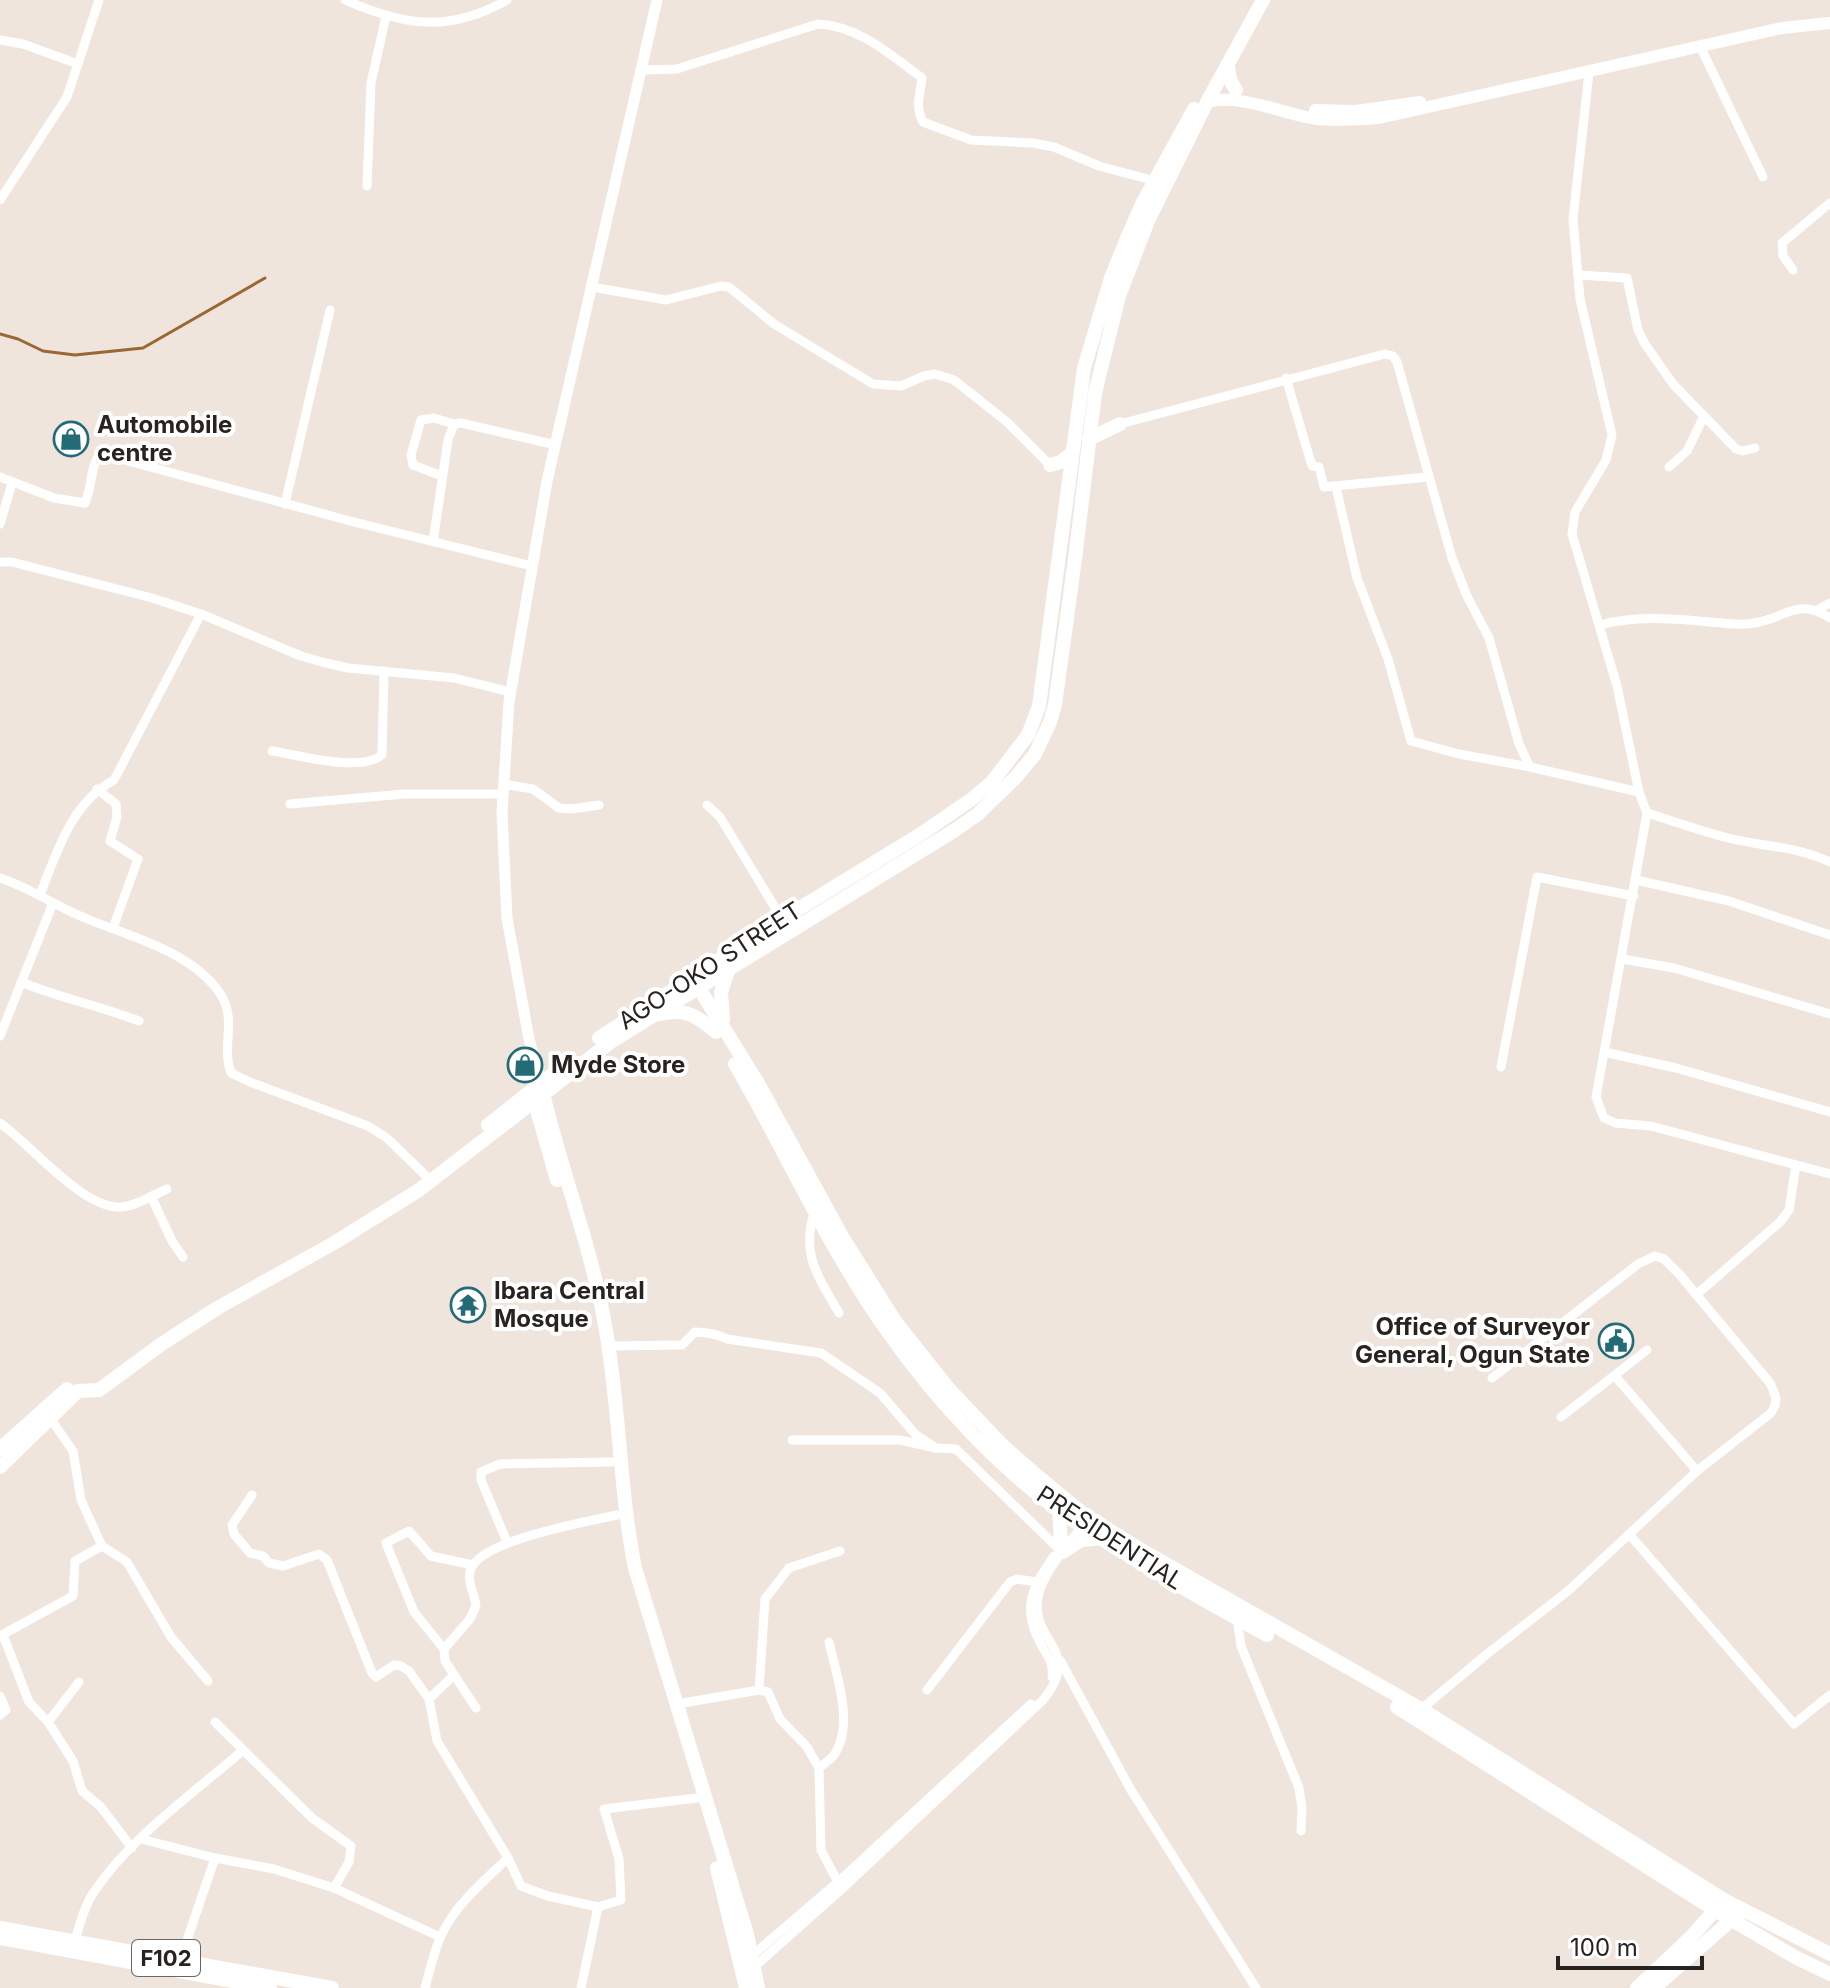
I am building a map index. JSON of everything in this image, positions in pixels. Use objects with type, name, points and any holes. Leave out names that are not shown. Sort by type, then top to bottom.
[{"type":"main road","points":[[0,1449],[75,1388],[96,1386],[219,1307],[388,1210],[537,1092],[648,1019],[691,984],[729,968],[978,814],[998,797],[1035,754],[1055,705],[1093,408],[1088,392],[1091,369],[1111,278],[1137,215],[1253,0]]},
{"type":"main road","points":[[1091,369],[1139,242],[1207,102],[1263,0]]},
{"type":"main road","points":[[1216,86],[1319,111],[1356,111],[1389,107],[1772,22],[1830,16]]},
{"type":"main road","points":[[1207,102],[1234,98],[1278,112],[1316,118],[1379,118],[1794,25],[1830,23]]},
{"type":"main road","points":[[1228,66],[1230,80],[1236,90]]},
{"type":"main road","name":"AGO-OKO STREET","points":[[96,1386],[202,1309],[313,1247],[425,1175],[537,1092],[605,1034],[691,984],[782,919],[921,834],[992,782],[1028,735],[1039,706],[1072,453],[1088,392]]},
{"type":"main road","points":[[1093,408],[1105,420],[1120,424]]},
{"type":"main road","points":[[1089,439],[1120,424]]},
{"type":"main road","points":[[1050,465],[1061,462],[1072,453]]},
{"type":"main road","points":[[1050,465],[1069,480]]},
{"type":"main road","points":[[720,1030],[721,992],[729,968]]},
{"type":"main road","name":"PRESIDENTIAL","points":[[691,984],[720,1030],[815,1211],[887,1331],[943,1402],[999,1458],[1059,1509],[1083,1520],[1103,1538],[1237,1618],[1418,1713]]},
{"type":"main road","points":[[648,1019],[673,1011],[685,1011],[720,1030],[843,1238],[921,1356],[1002,1445],[1083,1520],[1418,1713],[1830,1974]]},
{"type":"main road","points":[[537,1092],[600,1300],[609,1346],[635,1568],[677,1704],[748,1970]]},
{"type":"main road","points":[[537,1092],[597,1326],[606,1382],[617,1515],[628,1570],[748,1970],[758,1988]]},
{"type":"main road","points":[[0,1467],[50,1418],[75,1388]]},
{"type":"main road","points":[[1059,1509],[1061,1548],[1081,1540],[1103,1538]]},
{"type":"main road","points":[[1637,1988],[1720,1905]]},
{"type":"main road","points":[[1737,1915],[1830,1954]]},
{"type":"main road","points":[[1654,1988],[1737,1915]]},
{"type":"main road","name":"F102","points":[[0,1928],[332,1988]]},
{"type":"main road","name":"F102","points":[[0,1938],[270,1988]]},
{"type":"street","points":[[0,200],[67,97],[99,0]]},
{"type":"street","points":[[345,0],[401,20],[446,23],[471,18],[507,0]]},
{"type":"street","points":[[537,1092],[507,918],[503,789],[510,692],[556,445],[657,0]]},
{"type":"street","points":[[367,186],[371,83],[386,16]]},
{"type":"street","points":[[643,70],[677,69],[818,24],[832,25],[879,46],[922,78],[918,113],[923,122],[971,140],[1054,147],[1099,166],[1155,181]]},
{"type":"street","points":[[0,40],[23,44],[78,64]]},
{"type":"street","points":[[1700,46],[1763,177]]},
{"type":"street","points":[[1589,72],[1574,198],[1578,275],[1580,299],[1612,435],[1606,460],[1575,512],[1572,534],[1629,732],[1639,792],[1647,813],[1596,1097],[1604,1118],[1615,1123],[1651,1126],[1830,1174]]},
{"type":"street","points":[[1793,270],[1783,256],[1782,243],[1830,203]]},
{"type":"street","points":[[1578,275],[1627,278],[1638,330],[1673,384],[1736,449],[1755,448]]},
{"type":"street","points":[[592,287],[666,300],[721,286],[729,287],[774,324],[873,384],[901,386],[935,374],[954,380],[1007,422],[1050,465]]},
{"type":"street","points":[[285,504],[330,310]]},
{"type":"street","points":[[1120,424],[1286,378],[1385,354],[1393,356],[1452,558],[1489,638],[1519,744],[1530,767]]},
{"type":"street","points":[[1286,378],[1312,466],[1319,467],[1324,487],[1428,477]]},
{"type":"street","points":[[1669,467],[1687,451],[1704,416]]},
{"type":"street","points":[[442,476],[413,465],[411,455],[421,420],[434,418],[461,423],[556,445]]},
{"type":"street","points":[[433,542],[448,440],[454,424]]},
{"type":"street","points":[[0,477],[54,498],[85,503],[95,460],[99,455],[106,455],[532,566]]},
{"type":"street","points":[[0,524],[12,483]]},
{"type":"street","points":[[1336,487],[1357,578],[1388,659],[1411,741],[1639,792]]},
{"type":"street","points":[[0,562],[12,562],[95,582],[201,614],[301,656],[348,668],[454,678],[510,692]]},
{"type":"street","points":[[1600,625],[1622,619],[1749,624],[1763,622],[1786,611],[1817,610],[1830,603]]},
{"type":"street","points":[[1817,610],[1830,618]]},
{"type":"street","points":[[40,895],[67,826],[97,789],[114,780],[201,614]]},
{"type":"street","points":[[272,751],[355,763],[375,760],[382,755],[384,671]]},
{"type":"street","points":[[97,789],[116,804],[117,817],[110,841],[138,859],[113,928]]},
{"type":"street","points":[[290,804],[404,794],[533,789],[559,808],[599,805]]},
{"type":"street","points":[[707,805],[720,817],[782,919]]},
{"type":"street","points":[[1647,813],[1735,839],[1811,853],[1830,862]]},
{"type":"street","points":[[1501,1067],[1537,877],[1634,896]]},
{"type":"street","points":[[0,878],[170,953],[202,973],[221,995],[230,1015],[228,1064],[231,1073],[368,1126],[387,1138],[425,1175]]},
{"type":"street","points":[[1636,880],[1729,901],[1830,935]]},
{"type":"street","points":[[0,1036],[53,903]]},
{"type":"street","points":[[1622,959],[1674,968],[1830,1014]]},
{"type":"street","points":[[21,982],[55,996],[96,1005],[139,1021]]},
{"type":"street","points":[[1604,1052],[1676,1068],[1830,1112]]},
{"type":"street","points":[[0,1123],[71,1185],[103,1205],[121,1207],[167,1189]]},
{"type":"street","points":[[1696,1295],[1780,1222],[1789,1210],[1796,1165]]},
{"type":"street","points":[[151,1196],[183,1257]]},
{"type":"street","points":[[815,1211],[808,1237],[810,1257],[839,1313]]},
{"type":"street","points":[[1418,1713],[1568,1591],[1697,1471],[1771,1413],[1777,1404],[1770,1383],[1664,1259],[1655,1256],[1638,1264],[1492,1378]]},
{"type":"street","points":[[609,1346],[682,1345],[695,1332],[701,1332],[727,1339],[821,1353],[880,1393],[915,1434],[936,1448]]},
{"type":"street","points":[[1561,1417],[1647,1350]]},
{"type":"street","points":[[1615,1376],[1697,1471]]},
{"type":"street","points":[[50,1418],[73,1451],[81,1500],[102,1546],[127,1562],[171,1637],[208,1681]]},
{"type":"street","points":[[792,1440],[900,1440],[956,1449],[1061,1548]]},
{"type":"street","points":[[507,1542],[481,1480],[481,1472],[500,1464],[612,1462]]},
{"type":"street","points":[[252,1495],[232,1525],[234,1534],[250,1553],[283,1566],[314,1555],[324,1556],[372,1673],[376,1677],[394,1665],[401,1666],[409,1671],[429,1699],[437,1741],[508,1858],[521,1886],[548,1896],[598,1907],[621,1900],[619,1859],[604,1809],[697,1798]]},
{"type":"street","points":[[444,1649],[470,1619],[476,1606],[469,1572],[473,1565],[507,1542],[617,1515]]},
{"type":"street","points":[[840,1886],[1049,1685],[1054,1673],[1052,1662],[1030,1615],[1030,1598],[1037,1582],[1083,1520]]},
{"type":"street","points":[[473,1565],[431,1556],[409,1531],[386,1543],[414,1612],[444,1649],[445,1661],[476,1708]]},
{"type":"street","points":[[1629,1534],[1794,1724],[1830,1695]]},
{"type":"street","points":[[102,1546],[75,1561],[73,1596],[2,1636],[29,1702],[48,1722],[73,1761],[82,1791],[101,1807],[132,1848]]},
{"type":"street","points":[[1061,1548],[1038,1597],[1040,1621],[1131,1790],[1256,1988]]},
{"type":"street","points":[[759,1690],[765,1599],[789,1568],[840,1551]]},
{"type":"street","points":[[927,1690],[1010,1582],[1017,1579],[1037,1582]]},
{"type":"street","points":[[1237,1618],[1241,1646],[1299,1788],[1301,1831]]},
{"type":"street","points":[[819,1768],[833,1756],[841,1739],[843,1721],[840,1690],[829,1642]]},
{"type":"street","points":[[748,1970],[1043,1700],[1059,1675],[1057,1653]]},
{"type":"street","points":[[429,1699],[454,1675]]},
{"type":"street","points":[[48,1722],[79,1682]]},
{"type":"street","points":[[677,1704],[759,1690],[768,1692],[780,1719],[807,1747],[819,1768],[821,1850],[840,1886]]},
{"type":"street","points":[[0,1696],[6,1710],[0,1715]]},
{"type":"street","points":[[215,1722],[312,1818],[351,1846],[349,1862],[334,1888]]},
{"type":"street","points":[[75,1941],[94,1891],[141,1839],[242,1751]]},
{"type":"street","points":[[141,1839],[274,1869],[334,1888],[440,1937]]},
{"type":"street","points":[[189,1962],[187,1940],[215,1858]]},
{"type":"street","points":[[425,1988],[440,1937],[475,1889],[508,1858]]},
{"type":"street","points":[[581,1988],[598,1907]]},
{"type":"waterway","points":[[0,334],[43,351],[75,355],[143,348],[265,278]]},
{"type":"place","name":"Automobile centre","points":[[71,439]]},
{"type":"place","name":"Myde Store","points":[[525,1065]]},
{"type":"place","name":"Ibara Central Mosque","points":[[468,1305]]},
{"type":"place","name":"Office of Surveyor General, Ogun State","points":[[1616,1341]]}]
